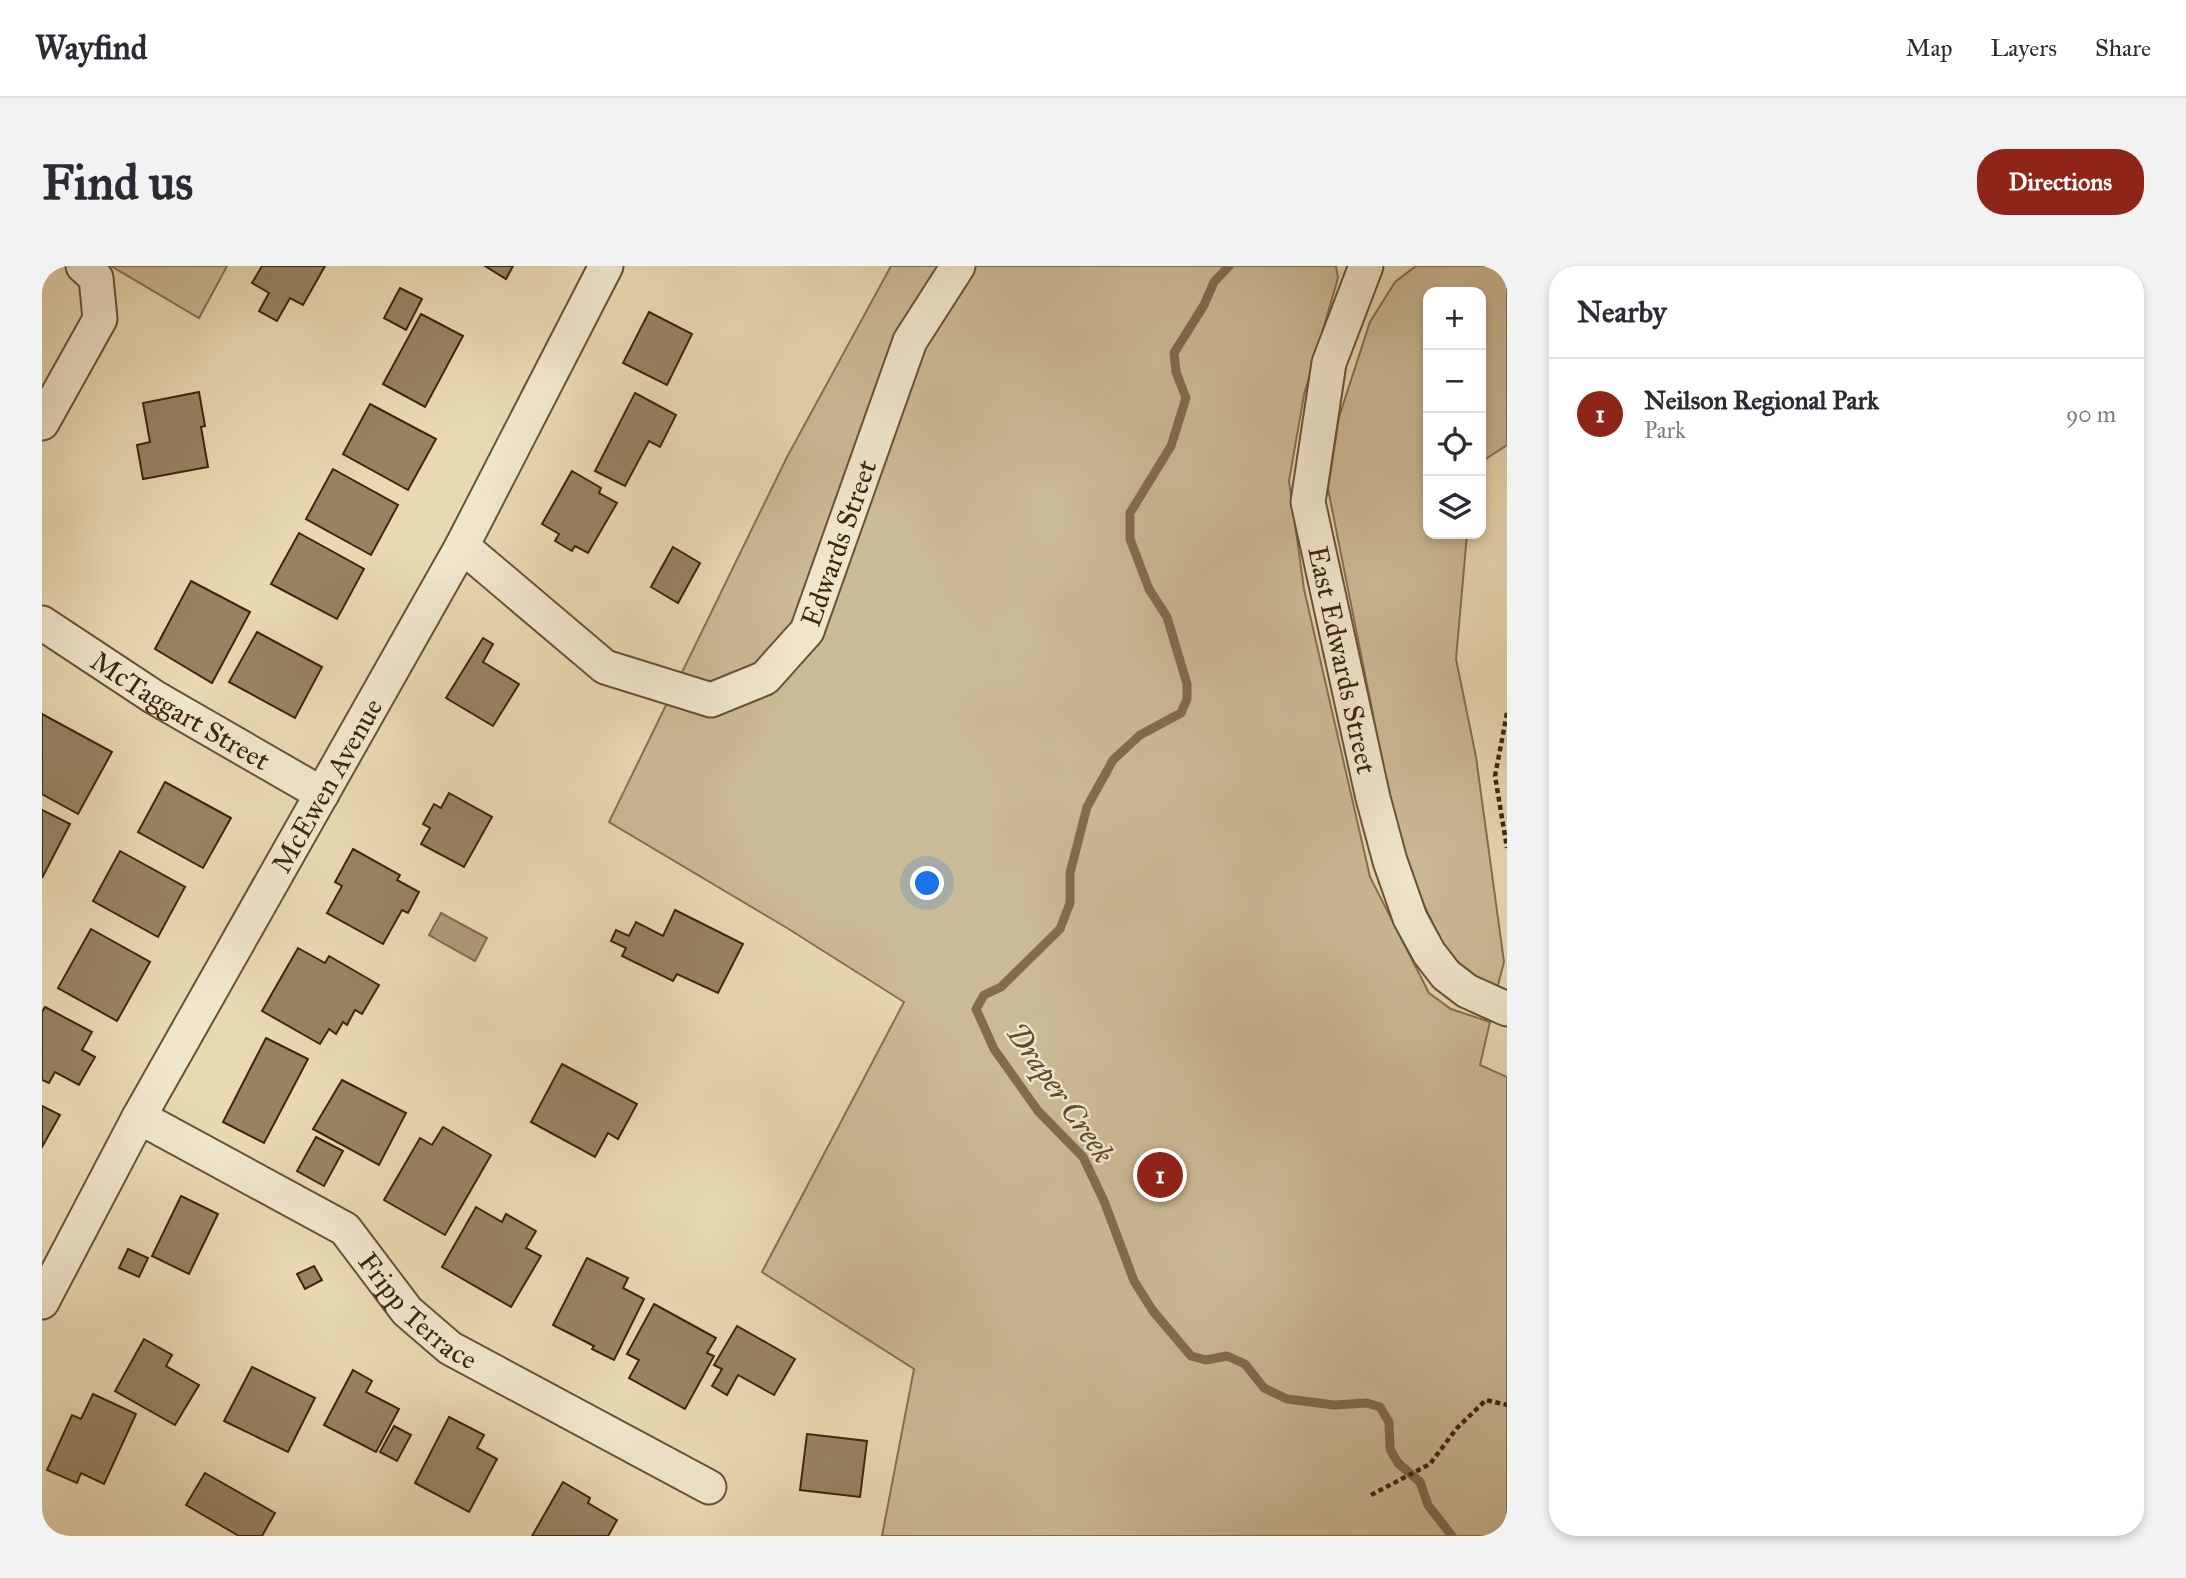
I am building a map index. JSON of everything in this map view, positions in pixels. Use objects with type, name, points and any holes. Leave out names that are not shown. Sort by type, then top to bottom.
[{"type":"street","points":[[42,423],[100,319],[96,278],[83,266]]},
{"type":"street","name":"McEwen Avenue","points":[[42,1302],[139,1117],[462,547],[606,266]]},
{"type":"street","name":"Edwards Street","points":[[462,547],[606,667],[711,700],[765,678],[807,631],[910,341],[958,266]]},
{"type":"street","name":"East Edwards Street","points":[[1366,266],[1329,363],[1308,502],[1373,798],[1410,918],[1429,953],[1446,975],[1467,991],[1507,1009]]},
{"type":"street","name":"McTaggart Street","points":[[42,623],[154,697],[323,794]]},
{"type":"street","name":"Fripp Terrace","points":[[139,1117],[345,1229],[407,1311],[450,1348],[709,1487]]},
{"type":"path","points":[[1507,713],[1495,776],[1507,848]]},
{"type":"path","points":[[1371,1495],[1430,1464],[1457,1427],[1486,1401],[1507,1405]]},
{"type":"shaded area","points":[[111,266],[227,266],[199,318]]},
{"type":"shaded area","points":[[891,266],[1336,266],[1338,278],[1304,395],[1289,481],[1304,589],[1370,877],[1429,993],[1451,1009],[1490,1022],[1480,1065],[1507,1077],[1507,1536],[882,1536],[914,1369],[762,1272],[904,1002],[787,928],[609,822],[787,457]]},
{"type":"shaded area","points":[[1416,266],[1507,266],[1507,445],[1486,459],[1486,287],[1423,287],[1423,539],[1467,539],[1456,659],[1476,757],[1504,962],[1497,989],[1451,961],[1424,905],[1396,830],[1328,489],[1339,417],[1370,322],[1395,282]]},
{"type":"shaded area","points":[[441,913],[487,938],[475,961],[429,935]]},
{"type":"building","points":[[262,266],[325,266],[303,305],[290,298],[277,321],[259,311],[269,293],[252,283]]},
{"type":"building","points":[[485,266],[513,266],[506,279]]},
{"type":"building","points":[[400,288],[422,299],[406,330],[384,318]]},
{"type":"building","points":[[649,312],[692,334],[667,385],[623,363]]},
{"type":"building","points":[[421,314],[463,336],[425,407],[383,384]]},
{"type":"building","points":[[199,392],[205,426],[201,427],[208,467],[143,479],[137,445],[150,442],[143,403]]},
{"type":"building","points":[[635,393],[676,415],[660,447],[649,441],[625,486],[595,471]]},
{"type":"building","points":[[370,404],[436,439],[408,490],[343,454]]},
{"type":"building","points":[[333,469],[398,505],[371,555],[306,519]]},
{"type":"building","points":[[572,471],[601,488],[599,493],[617,503],[588,553],[575,546],[572,551],[555,541],[559,534],[542,524]]},
{"type":"building","points":[[299,533],[364,569],[337,619],[271,584]]},
{"type":"building","points":[[673,547],[700,563],[678,603],[651,587]]},
{"type":"building","points":[[191,581],[250,612],[212,683],[155,649]]},
{"type":"building","points":[[257,632],[322,667],[295,718],[229,682]]},
{"type":"building","points":[[483,638],[493,644],[483,662],[519,684],[493,726],[446,698]]},
{"type":"building","points":[[42,714],[112,752],[78,814],[42,794]]},
{"type":"building","points":[[165,782],[231,818],[203,868],[138,832]]},
{"type":"building","points":[[449,793],[492,817],[464,867],[421,844],[430,828],[423,824],[434,804],[441,808]]},
{"type":"building","points":[[42,810],[70,824],[42,878]]},
{"type":"building","points":[[353,849],[400,875],[397,880],[419,892],[408,913],[402,910],[383,944],[327,913],[342,886],[335,882]]},
{"type":"building","points":[[120,851],[185,887],[158,937],[93,901]]},
{"type":"building","points":[[675,910],[743,944],[718,993],[677,974],[673,981],[622,956],[626,948],[611,941],[616,930],[629,936],[636,922],[663,936]]},
{"type":"building","points":[[91,929],[150,962],[117,1021],[58,988]]},
{"type":"building","points":[[298,948],[325,963],[329,956],[379,985],[362,1014],[355,1010],[347,1025],[343,1022],[336,1034],[329,1029],[320,1044],[262,1011]]},
{"type":"building","points":[[45,1007],[92,1032],[82,1050],[95,1057],[79,1085],[55,1072],[49,1083],[42,1080],[42,1012]]},
{"type":"building","points":[[266,1038],[308,1059],[264,1143],[223,1122]]},
{"type":"building","points":[[562,1064],[637,1104],[618,1139],[608,1133],[595,1157],[531,1122]]},
{"type":"building","points":[[342,1080],[406,1113],[379,1165],[313,1129]]},
{"type":"building","points":[[42,1106],[60,1115],[42,1147]]},
{"type":"building","points":[[443,1127],[491,1155],[445,1235],[384,1200],[420,1138],[432,1145]]},
{"type":"building","points":[[316,1137],[343,1151],[324,1186],[297,1171]]},
{"type":"building","points":[[181,1196],[218,1214],[189,1274],[152,1256]]},
{"type":"building","points":[[476,1207],[502,1222],[506,1214],[536,1231],[526,1248],[541,1256],[511,1307],[442,1267]]},
{"type":"building","points":[[128,1249],[148,1258],[139,1277],[119,1268]]},
{"type":"building","points":[[587,1258],[628,1278],[623,1288],[644,1299],[614,1360],[592,1349],[594,1346],[553,1325]]},
{"type":"building","points":[[314,1266],[322,1280],[305,1289],[297,1274]]},
{"type":"building","points":[[654,1304],[716,1338],[707,1353],[714,1356],[685,1409],[629,1378],[639,1360],[627,1354]]},
{"type":"building","points":[[737,1326],[795,1359],[774,1395],[738,1375],[727,1395],[712,1386],[722,1369],[714,1365]]},
{"type":"building","points":[[144,1339],[172,1355],[166,1366],[199,1385],[175,1425],[115,1391]]},
{"type":"building","points":[[252,1367],[315,1398],[288,1452],[224,1421]]},
{"type":"building","points":[[353,1370],[372,1381],[366,1392],[399,1409],[376,1452],[324,1425]]},
{"type":"building","points":[[93,1394],[136,1414],[104,1484],[81,1473],[77,1483],[47,1470],[72,1415],[81,1419]]},
{"type":"building","points":[[449,1417],[484,1435],[477,1448],[497,1459],[469,1512],[415,1483]]},
{"type":"building","points":[[394,1426],[411,1435],[397,1461],[380,1452]]},
{"type":"building","points":[[807,1434],[867,1441],[860,1497],[800,1490]]},
{"type":"building","points":[[205,1473],[275,1513],[262,1536],[239,1536],[186,1505]]},
{"type":"building","points":[[563,1482],[590,1498],[588,1503],[617,1520],[608,1536],[532,1536]]},
{"type":"waterway","name":"Draper Creek","points":[[1229,266],[1214,282],[1204,305],[1174,353],[1176,372],[1186,398],[1171,446],[1130,513],[1130,539],[1149,589],[1167,617],[1187,684],[1187,699],[1181,713],[1140,735],[1113,760],[1087,807],[1070,873],[1070,903],[1060,929],[1001,987],[984,995],[976,1009],[994,1049],[1038,1111],[1083,1157],[1104,1201],[1134,1281],[1153,1311],[1191,1356],[1206,1360],[1227,1356],[1245,1364],[1264,1388],[1287,1399],[1334,1405],[1367,1403],[1380,1407],[1389,1422],[1390,1449],[1398,1463],[1420,1482],[1428,1505],[1452,1536]]},
{"type":"place","name":"Neilson Regional Park","points":[[1160,1175]]}]
